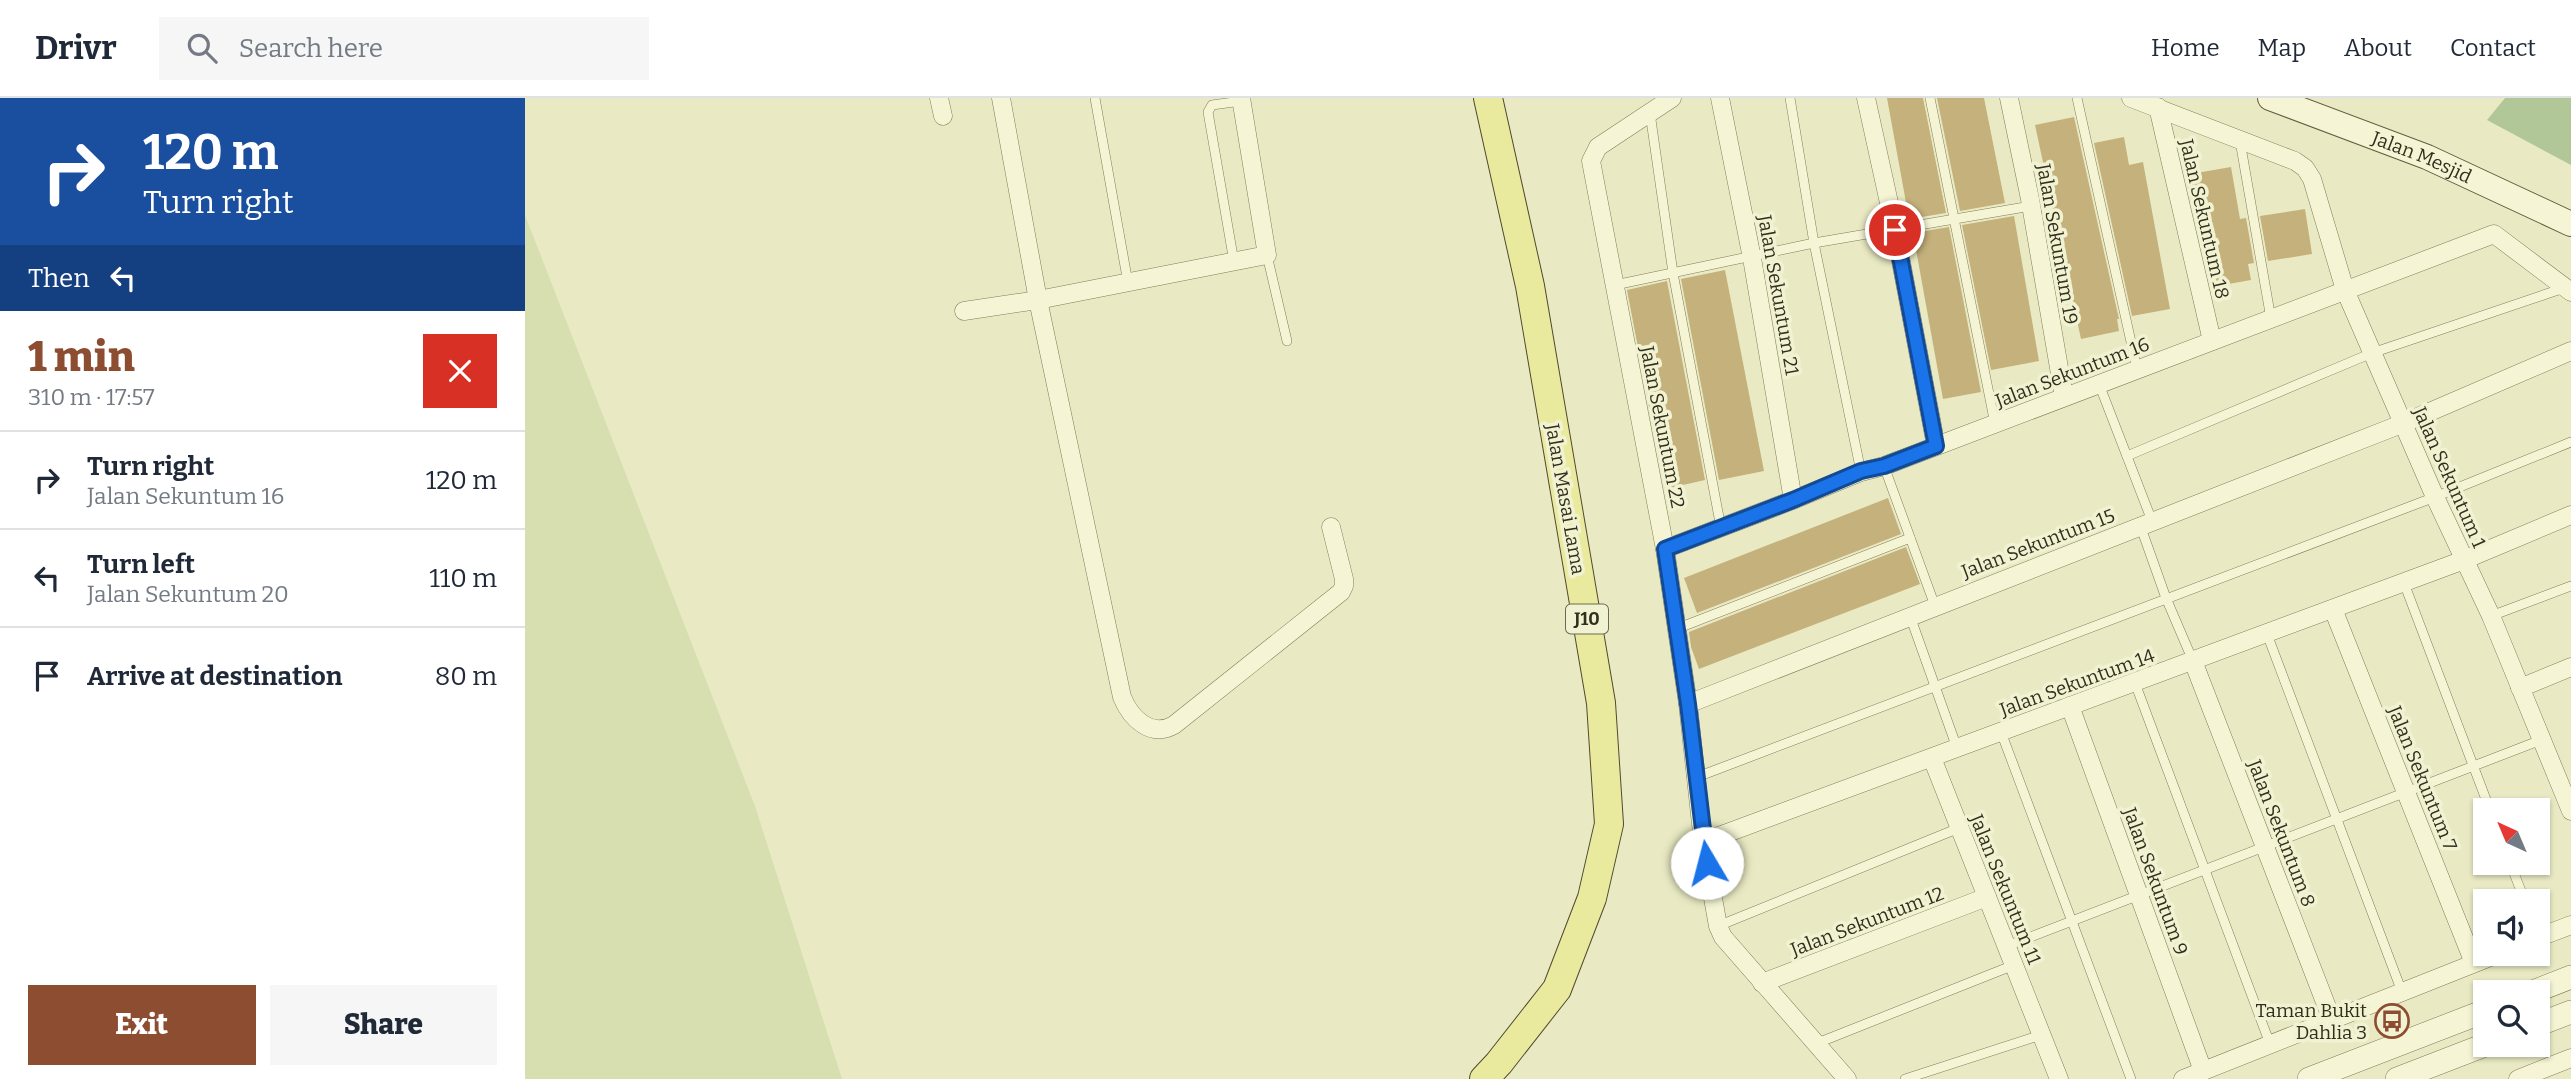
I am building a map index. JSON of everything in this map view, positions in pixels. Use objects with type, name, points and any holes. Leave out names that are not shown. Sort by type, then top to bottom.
[{"type":"main road","name":"Jalan Masai Lama","points":[[1483,1079],[1557,989],[1592,898],[1609,824],[1601,703],[1530,286],[1488,98]]},
{"type":"main road","name":"Jalan Mesjid","points":[[2270,98],[2427,157],[2571,224]]},
{"type":"street","points":[[1001,98],[1038,300],[1122,698],[1139,723],[1153,730],[1168,729],[1341,592],[1344,579],[1331,527]]},
{"type":"street","points":[[1650,111],[1672,98]]},
{"type":"street","name":"Jalan Sekuntum 21","points":[[1720,98],[1752,258],[1793,500]]},
{"type":"street","points":[[1866,98],[1895,230],[1936,446]]},
{"type":"street","name":"Jalan Sekuntum 19","points":[[2009,98],[2064,397]]},
{"type":"street","points":[[2131,98],[2239,138]]},
{"type":"street","points":[[964,312],[1267,255],[1241,99]]},
{"type":"street","name":"Jalan Sekuntum 18","points":[[2158,107],[2212,341]]},
{"type":"street","name":"Jalan Sekuntum 22","points":[[1650,111],[1608,139],[1592,156],[1592,174],[1665,549],[1688,704],[1703,842],[1718,926],[1723,937],[1847,1079]]},
{"type":"street","name":"Jalan Sekuntum 1","points":[[2239,138],[2295,161],[2305,168],[2312,179],[2345,290],[2435,497],[2491,616],[2571,811]]},
{"type":"street","name":"Jalan Sekuntum 16","points":[[1665,549],[1861,471],[1884,466],[2494,233],[2568,290]]},
{"type":"street","name":"Jalan Sekuntum 15","points":[[1688,704],[2404,423],[2571,351]]},
{"type":"street","name":"Jalan Sekuntum 14","points":[[1703,842],[2404,583],[2571,515]]},
{"type":"street","name":"Jalan Sekuntum 7","points":[[2333,609],[2473,960]]},
{"type":"street","name":"Jalan Sekuntum 8","points":[[2193,661],[2332,1020]]},
{"type":"street","points":[[2520,688],[2571,667]]},
{"type":"street","name":"Jalan Sekuntum 9","points":[[2070,706],[2203,1071]]},
{"type":"street","name":"Jalan Sekuntum 11","points":[[1931,758],[2059,1079]]},
{"type":"street","name":"Jalan Sekuntum 12","points":[[1762,983],[1987,897]]},
{"type":"street","points":[[2550,933],[2571,925]]},
{"type":"street","points":[[2183,1079],[2473,963]]},
{"type":"street","points":[[2550,985],[2571,977]]},
{"type":"street","points":[[2550,1020],[2571,1012]]},
{"type":"street","points":[[2309,1079],[2473,1016]]},
{"type":"street","points":[[2397,1079],[2473,1050]]},
{"type":"street","points":[[2518,1079],[2571,1058]]},
{"type":"lane","points":[[1095,98],[1128,283]]},
{"type":"lane","points":[[1790,98],[1814,243],[1861,471]]},
{"type":"lane","points":[[1930,98],[1995,424]]},
{"type":"lane","points":[[2077,98],[2137,369]]},
{"type":"lane","points":[[1234,262],[1208,112],[1212,105],[1241,99]]},
{"type":"lane","points":[[1650,111],[1672,273],[1721,528]]},
{"type":"lane","points":[[2239,138],[2271,319]]},
{"type":"lane","points":[[1615,285],[1814,243],[2031,206]]},
{"type":"lane","points":[[1267,255],[1287,341]]},
{"type":"lane","points":[[2127,456],[2372,353],[2568,290]]},
{"type":"lane","points":[[2099,384],[2127,456],[2166,598],[2193,661]]},
{"type":"lane","points":[[1697,776],[2435,497],[2571,442]]},
{"type":"lane","points":[[1884,466],[1935,606]]},
{"type":"lane","points":[[1676,629],[1910,538]]},
{"type":"lane","points":[[2404,583],[2485,798]]},
{"type":"lane","points":[[2491,616],[2571,586]]},
{"type":"lane","points":[[1910,616],[1957,748]]},
{"type":"lane","points":[[2267,634],[2402,992]]},
{"type":"lane","points":[[2134,682],[2270,1044]]},
{"type":"lane","points":[[2001,732],[2131,1079]]},
{"type":"lane","points":[[2007,946],[2541,740]]},
{"type":"lane","points":[[1718,926],[1959,828]]},
{"type":"lane","points":[[1815,1044],[2014,965]]},
{"type":"lane","points":[[1905,1079],[2041,1035]]},
{"type":"green space","points":[[2505,98],[2571,98],[2571,165],[2487,120]]},
{"type":"green space","points":[[525,215],[755,806],[842,1079],[525,1079]]},
{"type":"building","points":[[1887,98],[1923,98],[1946,213],[1909,219]]},
{"type":"building","points":[[1937,98],[1984,98],[2005,203],[1960,211]]},
{"type":"building","points":[[2074,117],[2119,319],[2119,331],[2081,339],[2035,125]]},
{"type":"building","points":[[2124,137],[2129,165],[2143,162],[2170,309],[2132,316],[2094,143]]},
{"type":"building","points":[[2231,167],[2240,219],[2246,218],[2254,263],[2248,264],[2251,280],[2217,286],[2202,201],[2192,203],[2185,175]]},
{"type":"building","points":[[2305,209],[2312,254],[2268,261],[2260,216]]},
{"type":"building","points":[[2014,216],[2039,361],[1991,370],[1962,225]]},
{"type":"building","points":[[1949,227],[1981,392],[1943,399],[1913,233]]},
{"type":"building","points":[[1725,270],[1764,471],[1719,480],[1681,279]]},
{"type":"building","points":[[1667,281],[1705,480],[1665,489],[1627,290]]},
{"type":"building","points":[[1888,498],[1901,534],[1697,613],[1684,578]]},
{"type":"building","points":[[1906,547],[1920,584],[1699,669],[1689,632]]},
{"type":"place","name":"Taman Bukit Dahlia 3","points":[[2392,1021]]},
{"type":"route","points":[[1707,863],[1688,704],[1665,549],[1861,471],[1884,466],[1936,446],[1895,230]]}]
